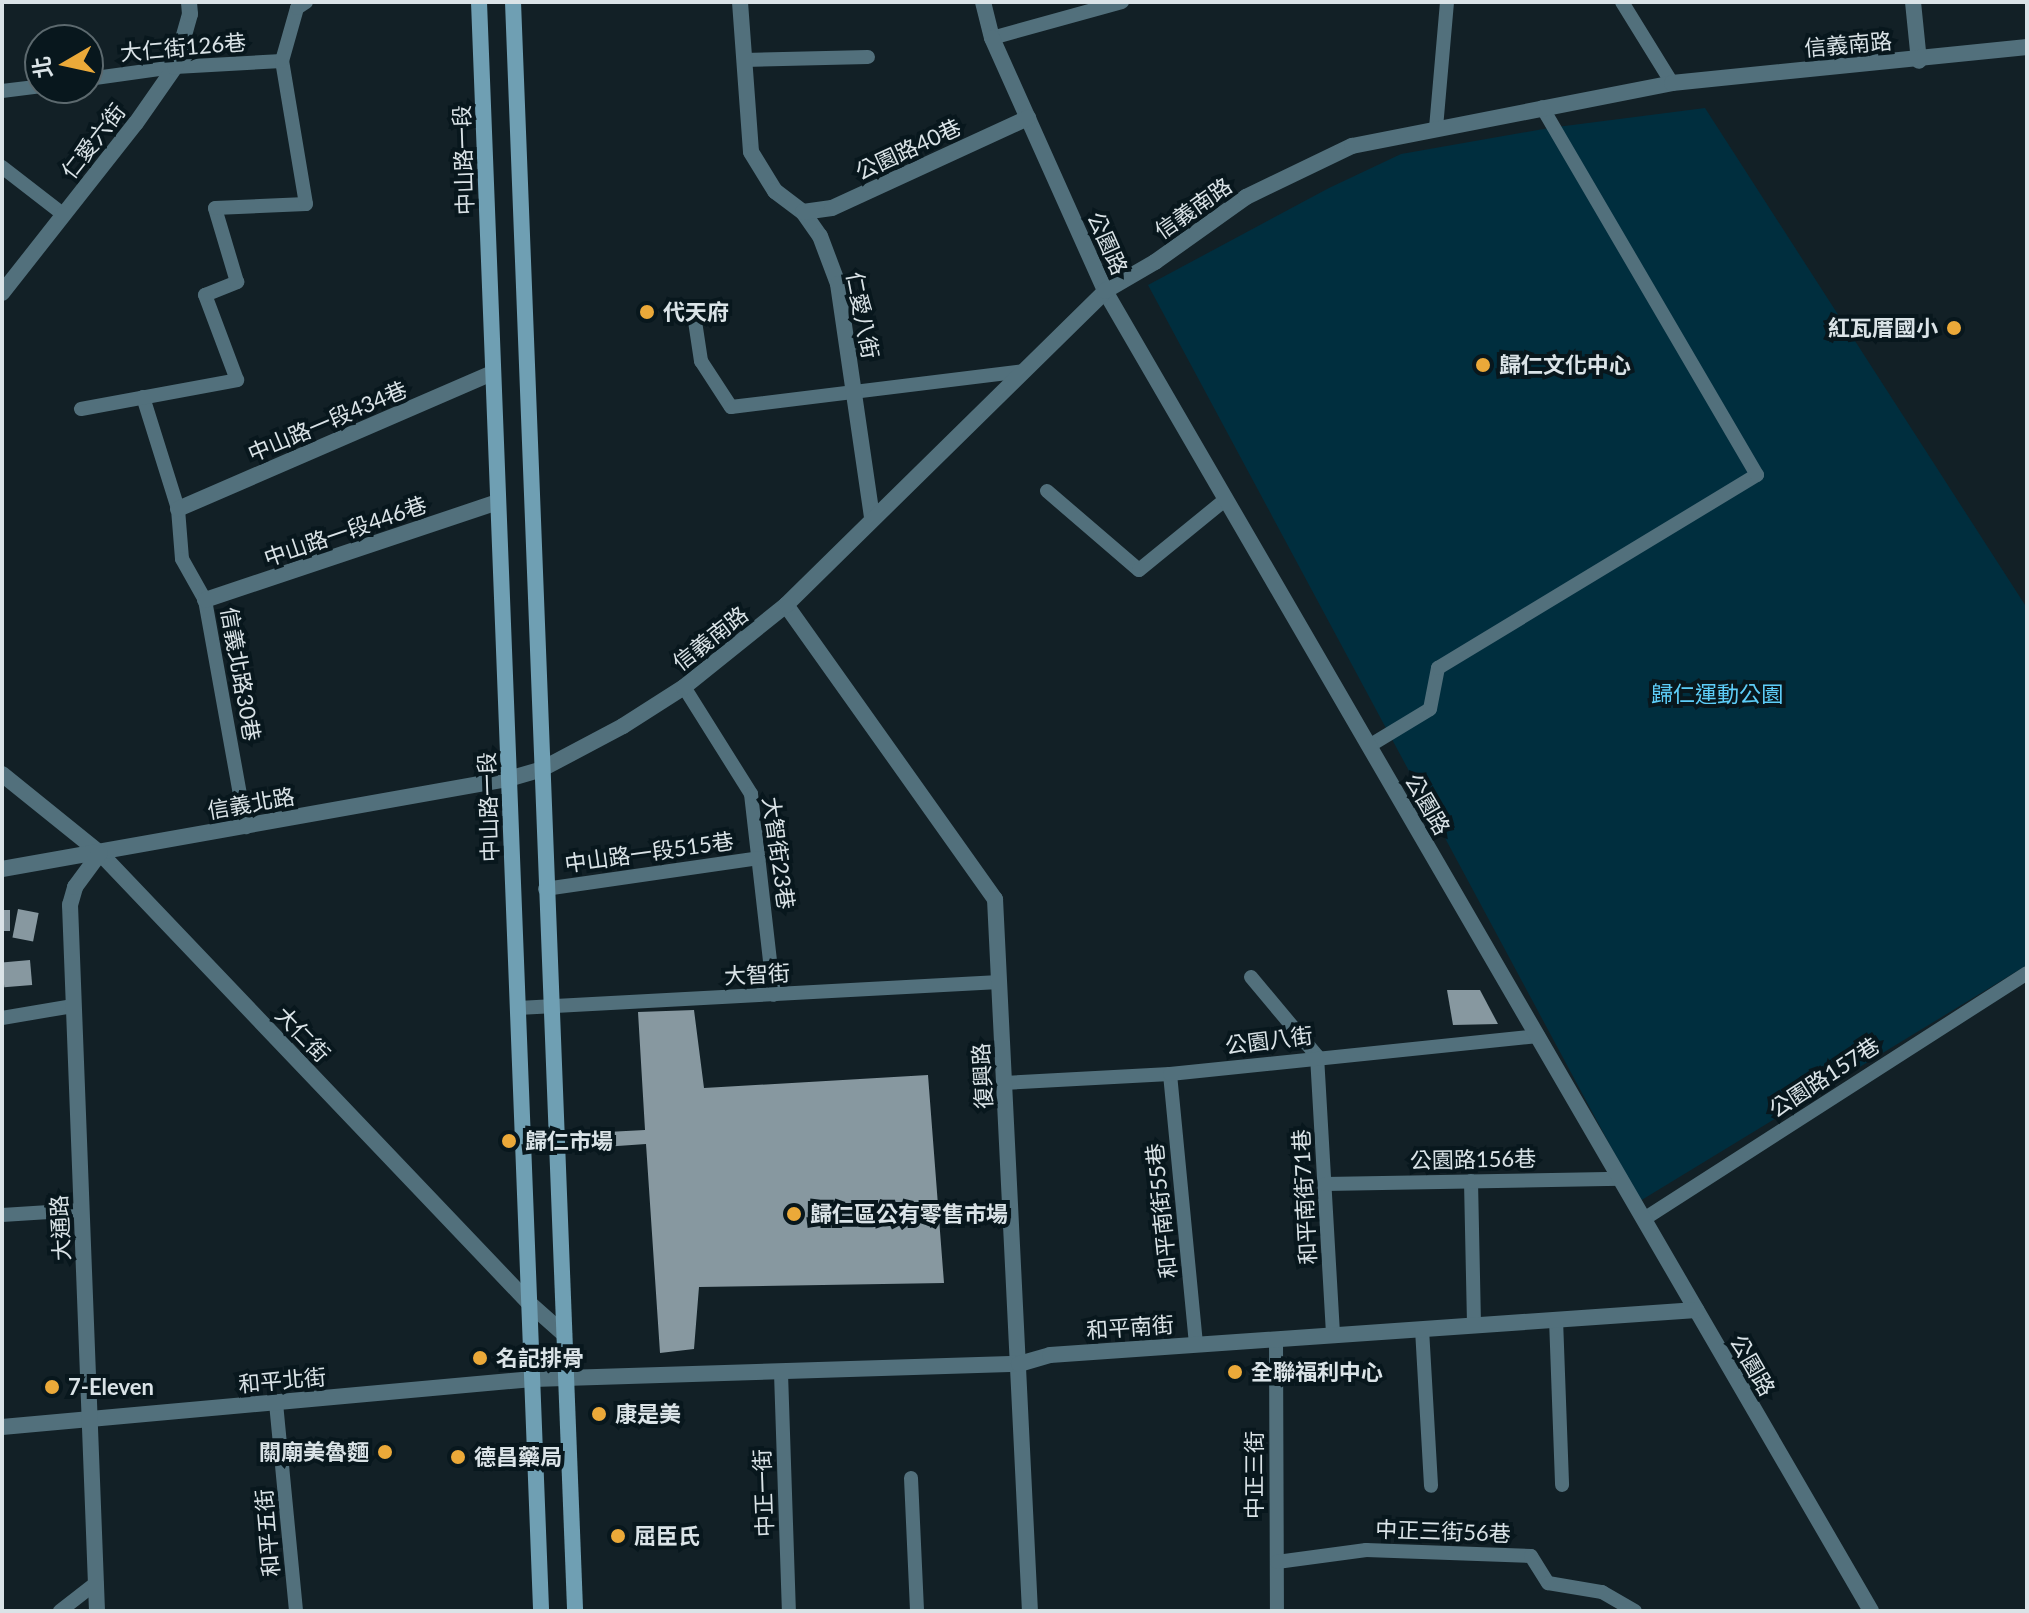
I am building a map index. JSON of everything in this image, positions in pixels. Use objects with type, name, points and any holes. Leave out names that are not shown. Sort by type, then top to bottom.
[{"type":"main road","name":"中山路一段","points":[[479,2],[541,1611]]},
{"type":"main road","points":[[513,2],[540,770],[575,1611]]},
{"type":"street","name":"仁愛六街","points":[[2,293],[175,67],[190,14],[189,2]]},
{"type":"street","name":"仁愛八街","points":[[740,2],[751,152],[775,191],[803,212],[820,236],[838,284],[872,518]]},
{"type":"street","name":"公園路","points":[[983,2],[992,38],[1105,291],[1871,1611]]},
{"type":"street","points":[[1913,2],[1919,61]]},
{"type":"street","name":"信義南路","points":[[508,779],[540,770],[623,726],[684,687],[786,605],[1105,291],[1155,262],[1246,197],[1352,146],[1542,107],[1672,83],[1919,61],[2027,47]]},
{"type":"street","name":"公園路40巷","points":[[803,212],[832,208],[1028,118]]},
{"type":"street","name":"中山路一段434巷","points":[[178,509],[493,373]]},
{"type":"street","name":"中山路一段446巷","points":[[205,600],[498,502]]},
{"type":"street","name":"復興路","points":[[786,605],[995,899],[1030,1611]]},
{"type":"street","name":"大仁街","points":[[2,774],[100,853],[529,1303],[564,1334]]},
{"type":"street","name":"信義北路","points":[[2,869],[508,779]]},
{"type":"street","name":"大通路","points":[[97,1611],[70,905],[75,887],[100,853]]},
{"type":"street","name":"和平南街","points":[[566,1378],[1019,1364],[1050,1355],[1696,1310]]},
{"type":"street","name":"和平北街","points":[[2,1427],[566,1378]]},
{"type":"lane","points":[[81,409],[237,380],[205,295],[237,282],[215,208],[306,204],[282,61],[297,8],[306,2]]},
{"type":"lane","points":[[992,38],[1122,2]]},
{"type":"lane","points":[[1436,128],[1447,2]]},
{"type":"lane","points":[[1622,2],[1672,83]]},
{"type":"lane","points":[[744,60],[868,57]]},
{"type":"lane","name":"大仁街126巷","points":[[104,77],[175,67],[282,61]]},
{"type":"lane","points":[[2,91],[24,88]]},
{"type":"lane","points":[[1369,746],[1430,709],[1438,668],[1757,475],[1542,107]]},
{"type":"lane","points":[[2,167],[64,215]]},
{"type":"lane","points":[[693,308],[701,361],[731,407],[1023,371]]},
{"type":"lane","name":"信義北路30巷","points":[[143,397],[178,509],[182,559],[205,600],[246,827]]},
{"type":"lane","points":[[1047,491],[1139,570],[1226,499]]},
{"type":"lane","name":"大智街23巷","points":[[684,687],[751,794],[774,995]]},
{"type":"lane","name":"中山路一段515巷","points":[[545,889],[759,858]]},
{"type":"lane","name":"公園路157巷","points":[[1644,1219],[2027,973]]},
{"type":"lane","points":[[1251,977],[1317,1056]]},
{"type":"lane","name":"大智街","points":[[518,1008],[999,982]]},
{"type":"lane","points":[[2,1018],[73,1006]]},
{"type":"lane","name":"公園八街","points":[[1004,1083],[1170,1074],[1317,1056],[1538,1036]]},
{"type":"lane","name":"和平南街71巷","points":[[1317,1056],[1333,1335]]},
{"type":"lane","name":"和平南街55巷","points":[[1170,1074],[1196,1344]]},
{"type":"lane","name":"公園路156巷","points":[[1325,1184],[1621,1179]]},
{"type":"lane","points":[[1471,1181],[1474,1325]]},
{"type":"lane","points":[[2,1215],[81,1210]]},
{"type":"lane","points":[[1556,1319],[1562,1485]]},
{"type":"lane","points":[[1422,1329],[1431,1486]]},
{"type":"lane","name":"中正三街","points":[[1276,1339],[1277,1611]]},
{"type":"lane","name":"中正一街","points":[[781,1373],[789,1611]]},
{"type":"lane","name":"和平五街","points":[[276,1403],[296,1611]]},
{"type":"lane","points":[[911,1478],[917,1611]]},
{"type":"lane","name":"中正三街56巷","points":[[1277,1562],[1366,1550],[1531,1556],[1548,1583],[1602,1592],[1635,1611]]},
{"type":"lane","points":[[60,1611],[96,1583]]},
{"type":"green space","name":"歸仁運動公園","points":[[1705,108],[2027,608],[2027,965],[1640,1201],[1148,285],[1329,188],[1401,154],[1549,128]]},
{"type":"building","points":[[18,909],[39,913],[33,941],[12,937]]},
{"type":"building","points":[[2,910],[10,910],[10,931],[2,931]]},
{"type":"building","points":[[30,960],[32,985],[4,987],[2,962]]},
{"type":"building","points":[[1447,990],[1480,990],[1498,1024],[1453,1025]]},
{"type":"building","name":"歸仁區公有零售市場","points":[[694,1010],[704,1088],[928,1075],[944,1283],[699,1287],[694,1349],[660,1353],[646,1144],[589,1148],[588,1133],[645,1130],[638,1012]]},
{"type":"place","name":"代天府","points":[[647,312]]},
{"type":"place","name":"紅瓦厝國小","points":[[1954,328]]},
{"type":"place","name":"歸仁文化中心","points":[[1483,365]]},
{"type":"place","name":"歸仁市場","points":[[509,1141]]},
{"type":"place","name":"歸仁區公有零售市場","points":[[794,1214]]},
{"type":"place","name":"名記排骨","points":[[480,1358]]},
{"type":"place","name":"全聯福利中心","points":[[1235,1372]]},
{"type":"place","name":"7-Eleven","points":[[52,1387]]},
{"type":"place","name":"康是美","points":[[599,1414]]},
{"type":"place","name":"關廟美魯麵","points":[[385,1452]]},
{"type":"place","name":"德昌藥局","points":[[458,1457]]},
{"type":"place","name":"屈臣氏","points":[[618,1536]]}]
